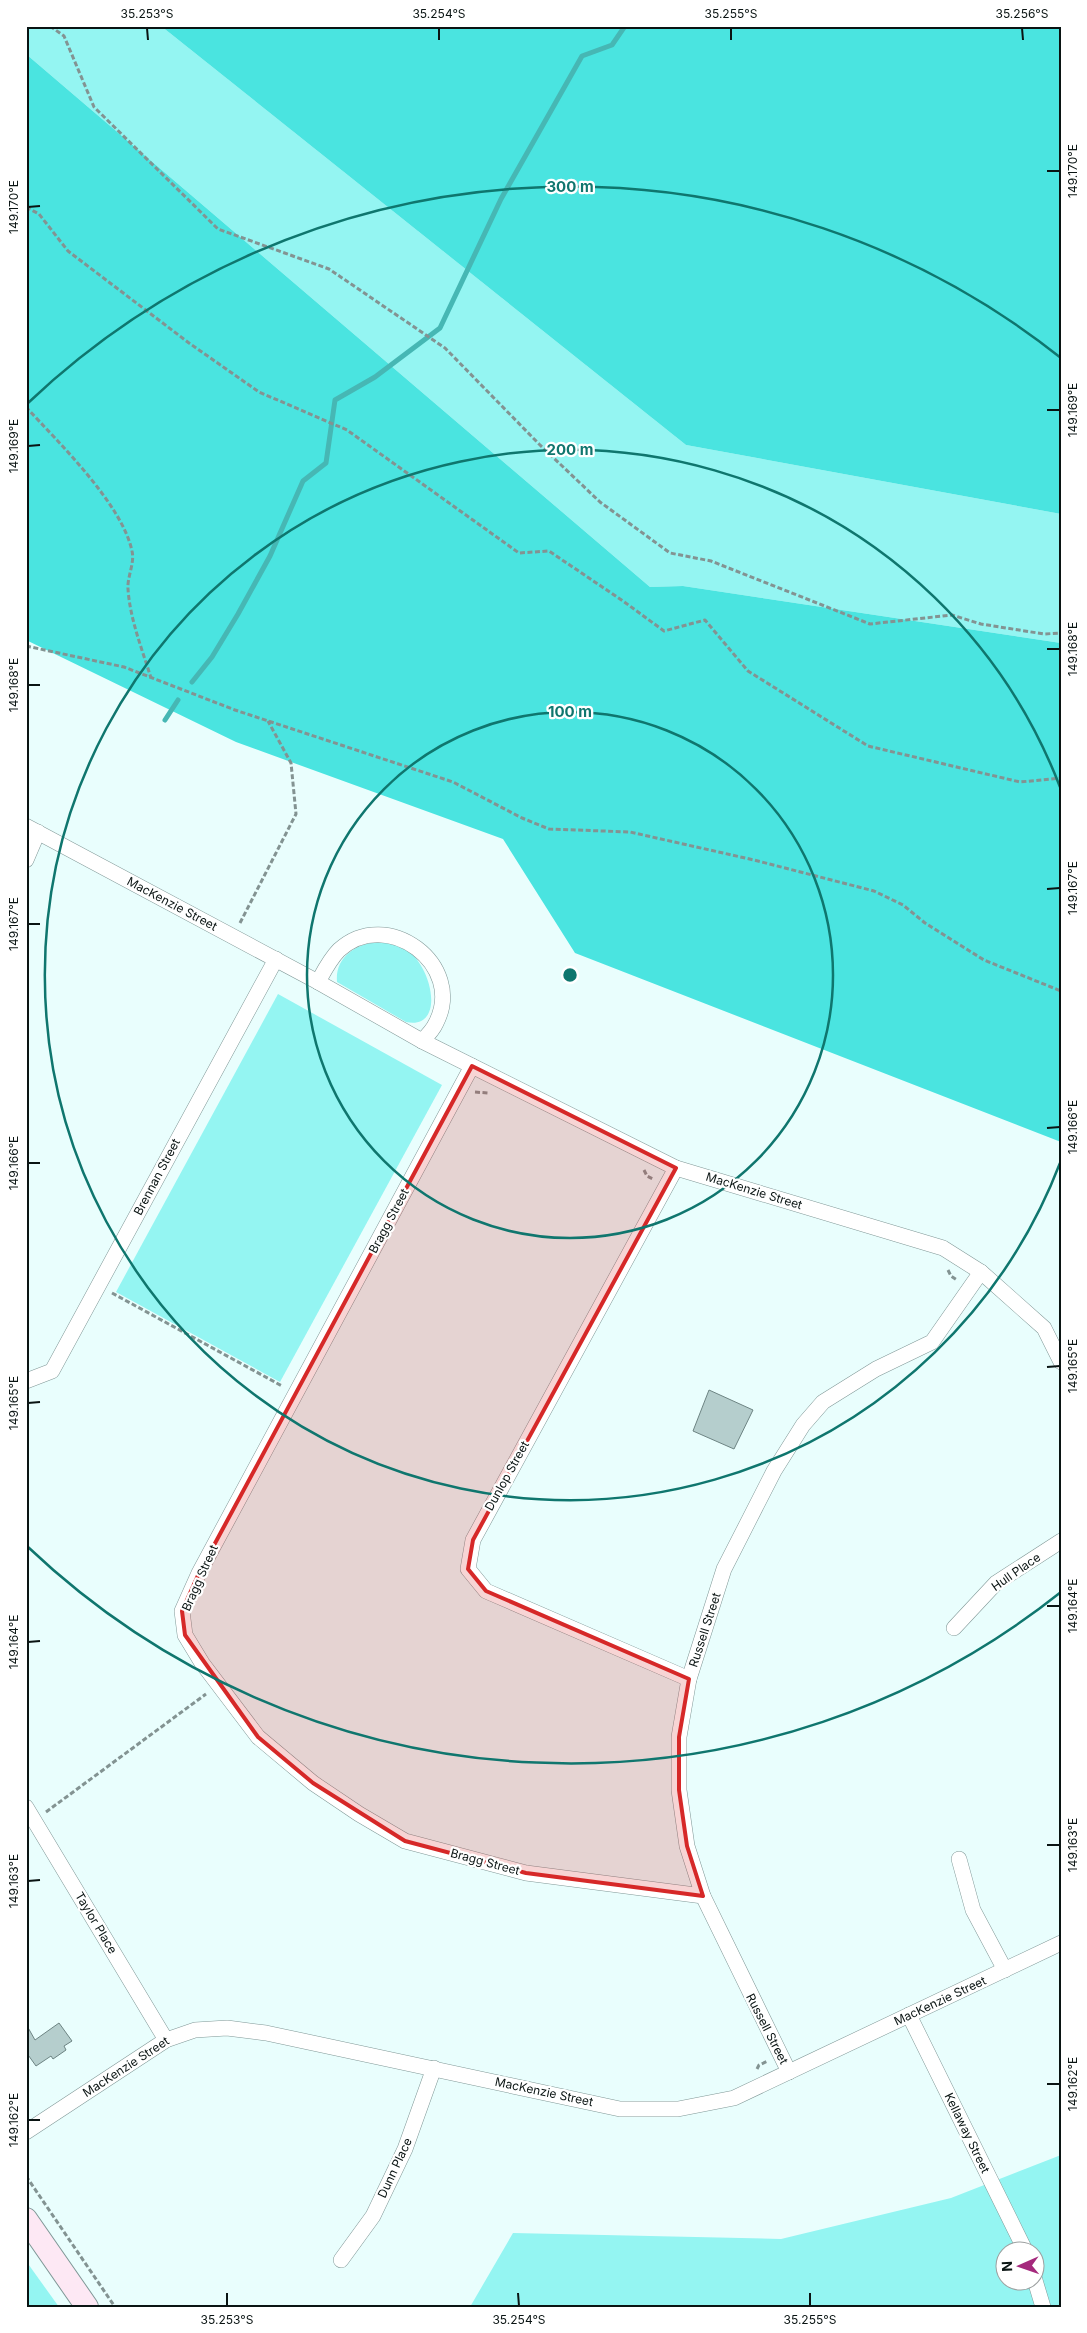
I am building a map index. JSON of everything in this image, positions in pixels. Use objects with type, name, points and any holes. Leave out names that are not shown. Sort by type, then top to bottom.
[{"type":"street","name":"MacKenzie Street","points":[[32,829],[276,959],[422,1042],[676,1168],[943,1248],[981,1272],[1044,1328],[1061,1362]]},
{"type":"street","points":[[26,860],[32,829]]},
{"type":"street","points":[[318,982],[331,958],[351,942],[375,935],[400,938],[412,944],[431,962],[441,985],[440,1011],[436,1023],[422,1042]]},
{"type":"street","name":"Brennan Street","points":[[26,1381],[52,1371],[276,959]]},
{"type":"street","name":"Bragg Street","points":[[472,1066],[199,1573],[182,1611],[185,1635],[218,1685],[258,1737],[312,1783],[358,1814],[405,1841],[526,1873],[703,1896]]},
{"type":"street","name":"Dunlop Street","points":[[676,1168],[473,1540],[468,1569],[486,1592],[689,1679]]},
{"type":"street","name":"Russell Street","points":[[789,2072],[703,1896],[687,1846],[679,1790],[679,1737],[689,1679],[724,1569],[774,1471],[803,1425],[822,1402],[876,1369],[932,1342],[981,1272]]},
{"type":"street","name":"Hull Place","points":[[954,1628],[996,1582],[1061,1542]]},
{"type":"street","name":"Taylor Place","points":[[26,1807],[166,2040]]},
{"type":"street","points":[[959,1859],[973,1910],[1004,1970]]},
{"type":"street","name":"MacKenzie Street","points":[[26,2132],[166,2040],[195,2030],[227,2028],[266,2033],[620,2109],[678,2109],[734,2098],[1061,1944]]},
{"type":"street","name":"Kellaway Street","points":[[909,2015],[1019,2240]]},
{"type":"street","name":"Dunn Place","points":[[341,2260],[372,2216],[401,2157],[434,2068]]},
{"type":"street","points":[[26,2219],[87,2307]]},
{"type":"street","points":[[1038,2290],[1043,2307]]},
{"type":"path","points":[[50,26],[64,36],[94,107],[218,228],[329,269],[446,348],[539,444],[600,502],[670,553],[711,562],[870,624],[952,615],[981,624],[1044,634],[1061,633]]},
{"type":"path","points":[[26,207],[39,214],[68,251],[189,343],[259,392],[347,430],[519,553],[549,551],[664,631],[705,620],[748,671],[868,746],[1020,782],[1061,778]]},
{"type":"path","points":[[26,407],[98,486],[124,530],[133,552],[128,588],[135,630],[152,678]]},
{"type":"path","points":[[26,646],[124,667],[267,720],[453,782],[522,818],[549,829],[630,832],[754,860],[874,891],[903,905],[925,923],[984,960],[1061,991]]},
{"type":"path","points":[[233,937],[296,814],[291,763],[267,720]]},
{"type":"path","points":[[478,1093],[489,1093]]},
{"type":"path","points":[[643,1170],[647,1176]]},
{"type":"path","points":[[99,1285],[296,1394]]},
{"type":"path","points":[[34,1820],[218,1685]]},
{"type":"path","points":[[26,2176],[115,2307]]},
{"type":"highlighted area","points":[[472,1066],[676,1168],[473,1540],[468,1569],[486,1591],[689,1679],[679,1737],[679,1790],[687,1846],[703,1896],[526,1873],[405,1841],[313,1783],[258,1737],[185,1635],[182,1611],[199,1573]]},
{"type":"shaded area","points":[[26,26],[161,26],[686,445],[1061,514],[1061,643],[683,586],[650,587],[26,54]]},
{"type":"shaded area","points":[[161,26],[1061,26],[1061,514],[686,445]]},
{"type":"shaded area","points":[[26,54],[650,587],[683,586],[1061,643],[1061,1142],[575,953],[503,839],[236,742],[26,640]]},
{"type":"shaded area","points":[[376,942],[399,945],[410,952],[420,964],[427,977],[431,992],[431,1005],[427,1016],[419,1022],[406,1022],[337,982],[339,966],[348,954],[360,946]]},
{"type":"shaded area","points":[[278,994],[442,1085],[280,1382],[116,1292]]},
{"type":"shaded area","points":[[1061,2155],[1061,2307],[470,2307],[513,2233],[781,2239],[951,2198]]},
{"type":"shaded area","points":[[26,2261],[59,2307],[26,2307]]},
{"type":"building","points":[[709,1390],[753,1410],[734,1449],[693,1431]]},
{"type":"building","points":[[59,2023],[72,2041],[64,2046],[66,2050],[53,2059],[51,2056],[36,2066],[26,2052],[26,2024],[35,2040]]},
{"type":"waterway","points":[[192,682],[212,657],[238,614],[270,556],[303,481],[326,463],[335,400],[375,377],[440,328],[501,199],[582,56],[612,45],[625,26]]},
{"type":"waterway","points":[[165,720],[178,700]]}]
